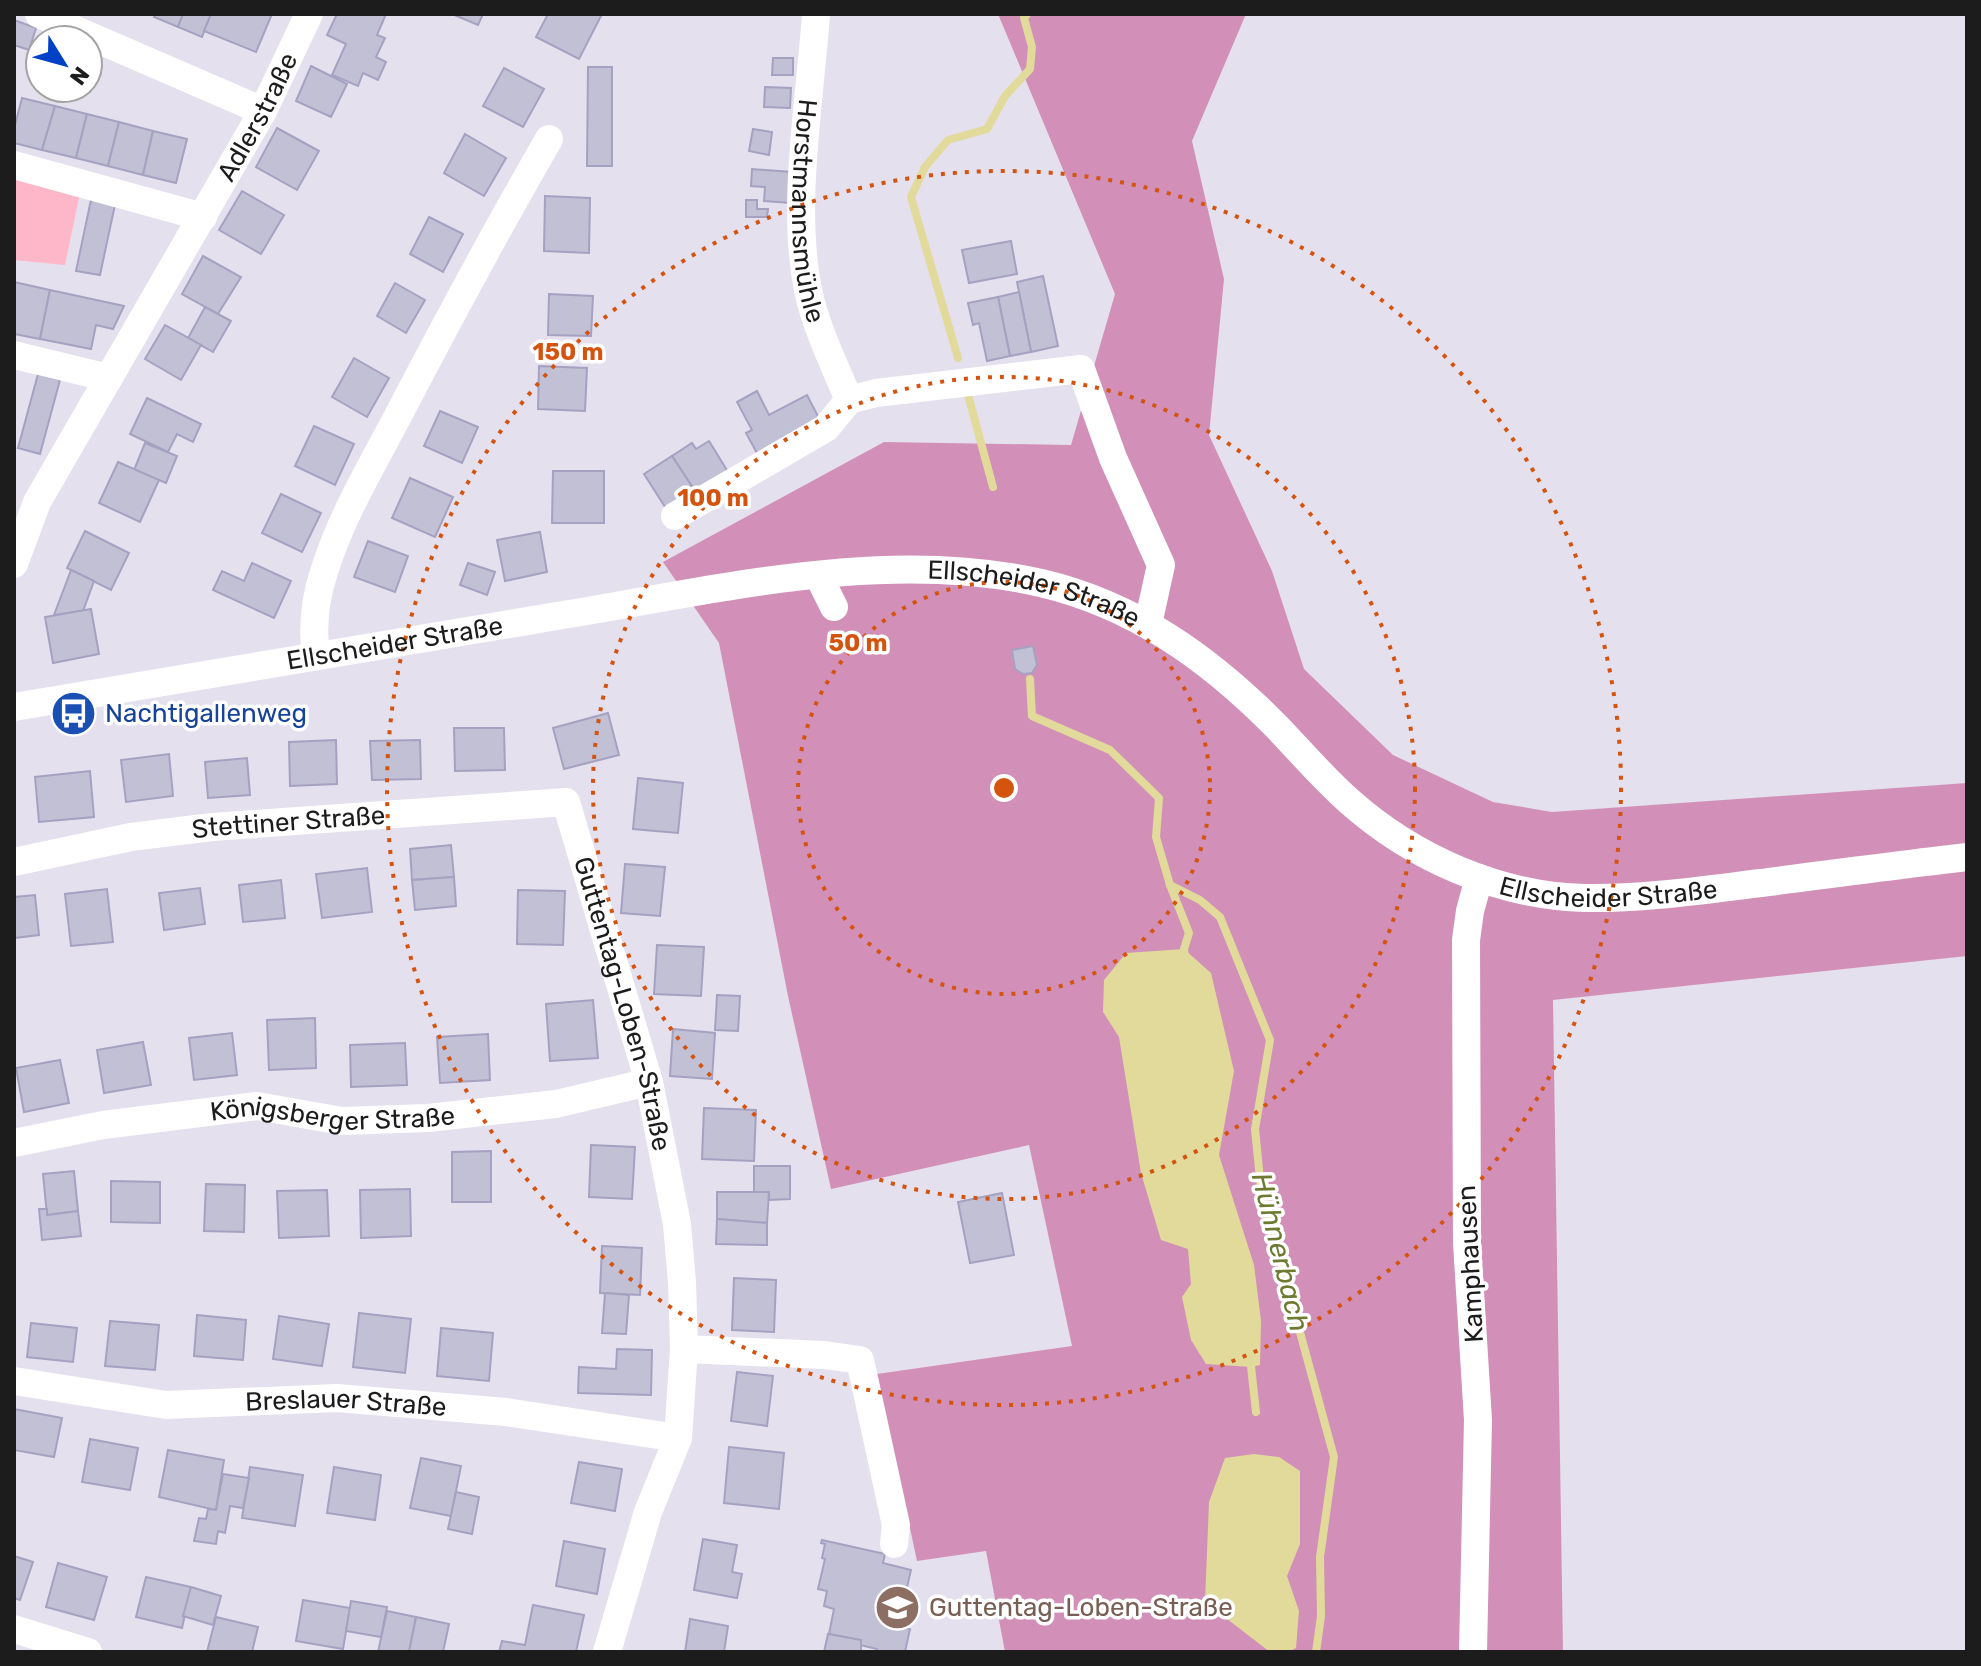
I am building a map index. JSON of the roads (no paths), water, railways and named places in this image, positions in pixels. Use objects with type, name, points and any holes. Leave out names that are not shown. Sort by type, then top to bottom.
[{"type":"street","points":[[39,14],[263,111]]},
{"type":"street","name":"Adlerstraße","points":[[16,550],[37,502],[263,111],[309,14]]},
{"type":"street","name":"Horstmannsmühle","points":[[816,14],[802,194],[802,239],[813,311],[849,400]]},
{"type":"street","points":[[316,656],[313,637],[324,572],[354,501],[477,265],[549,139]]},
{"type":"street","points":[[14,165],[203,217]]},
{"type":"street","points":[[14,355],[109,378]]},
{"type":"street","points":[[675,516],[826,428],[849,400],[876,393],[1081,369],[1113,458],[1161,565],[1148,624]]},
{"type":"street","name":"Ellscheider Straße","points":[[14,707],[818,575],[903,569],[988,574],[1065,589],[1110,605],[1181,643],[1223,676],[1328,781],[1377,823],[1425,854],[1479,878],[1558,896],[1629,897],[1967,857]]},
{"type":"street","points":[[818,575],[834,607]]},
{"type":"street","name":"Stettiner Straße","points":[[14,862],[131,837],[212,827],[566,802]]},
{"type":"street","name":"Guttentag-Loben-Straße","points":[[566,802],[649,1082],[666,1155],[677,1224],[684,1349],[678,1438],[648,1512],[607,1652]]},
{"type":"street","name":"Kamphausen","points":[[1473,1652],[1478,1420],[1467,1243],[1466,940],[1479,878]]},
{"type":"street","name":"Königsberger Straße","points":[[14,1143],[103,1125],[257,1106],[342,1121],[428,1118],[556,1104],[649,1082]]},
{"type":"street","points":[[684,1349],[824,1355],[860,1360],[896,1525],[894,1544]]},
{"type":"street","name":"Breslauer Straße","points":[[14,1381],[166,1405],[337,1398],[506,1412],[678,1438]]},
{"type":"street","points":[[14,1629],[88,1652]]},
{"type":"waterway","name":"Hühnerbach","points":[[958,358],[911,197],[925,167],[948,140],[987,129],[1005,96],[1030,69],[1032,47],[1024,18],[1027,14]]},
{"type":"waterway","name":"Hühnerbach","points":[[968,395],[993,487]]},
{"type":"waterway","name":"Hühnerbach","points":[[1030,679],[1032,716],[1110,750],[1159,798],[1156,837],[1189,933],[1185,956]]},
{"type":"waterway","name":"Hühnerbach","points":[[1170,885],[1200,900],[1220,917],[1270,1040],[1255,1129],[1261,1189],[1334,1457],[1320,1557],[1321,1616],[1316,1652]]},
{"type":"waterway","points":[[1250,1357],[1256,1412]]},
{"type":"place","name":"Nachtigallenweg","points":[[74,713]]},
{"type":"place","name":"Guttentag-Loben-Straße","points":[[898,1607]]}]
